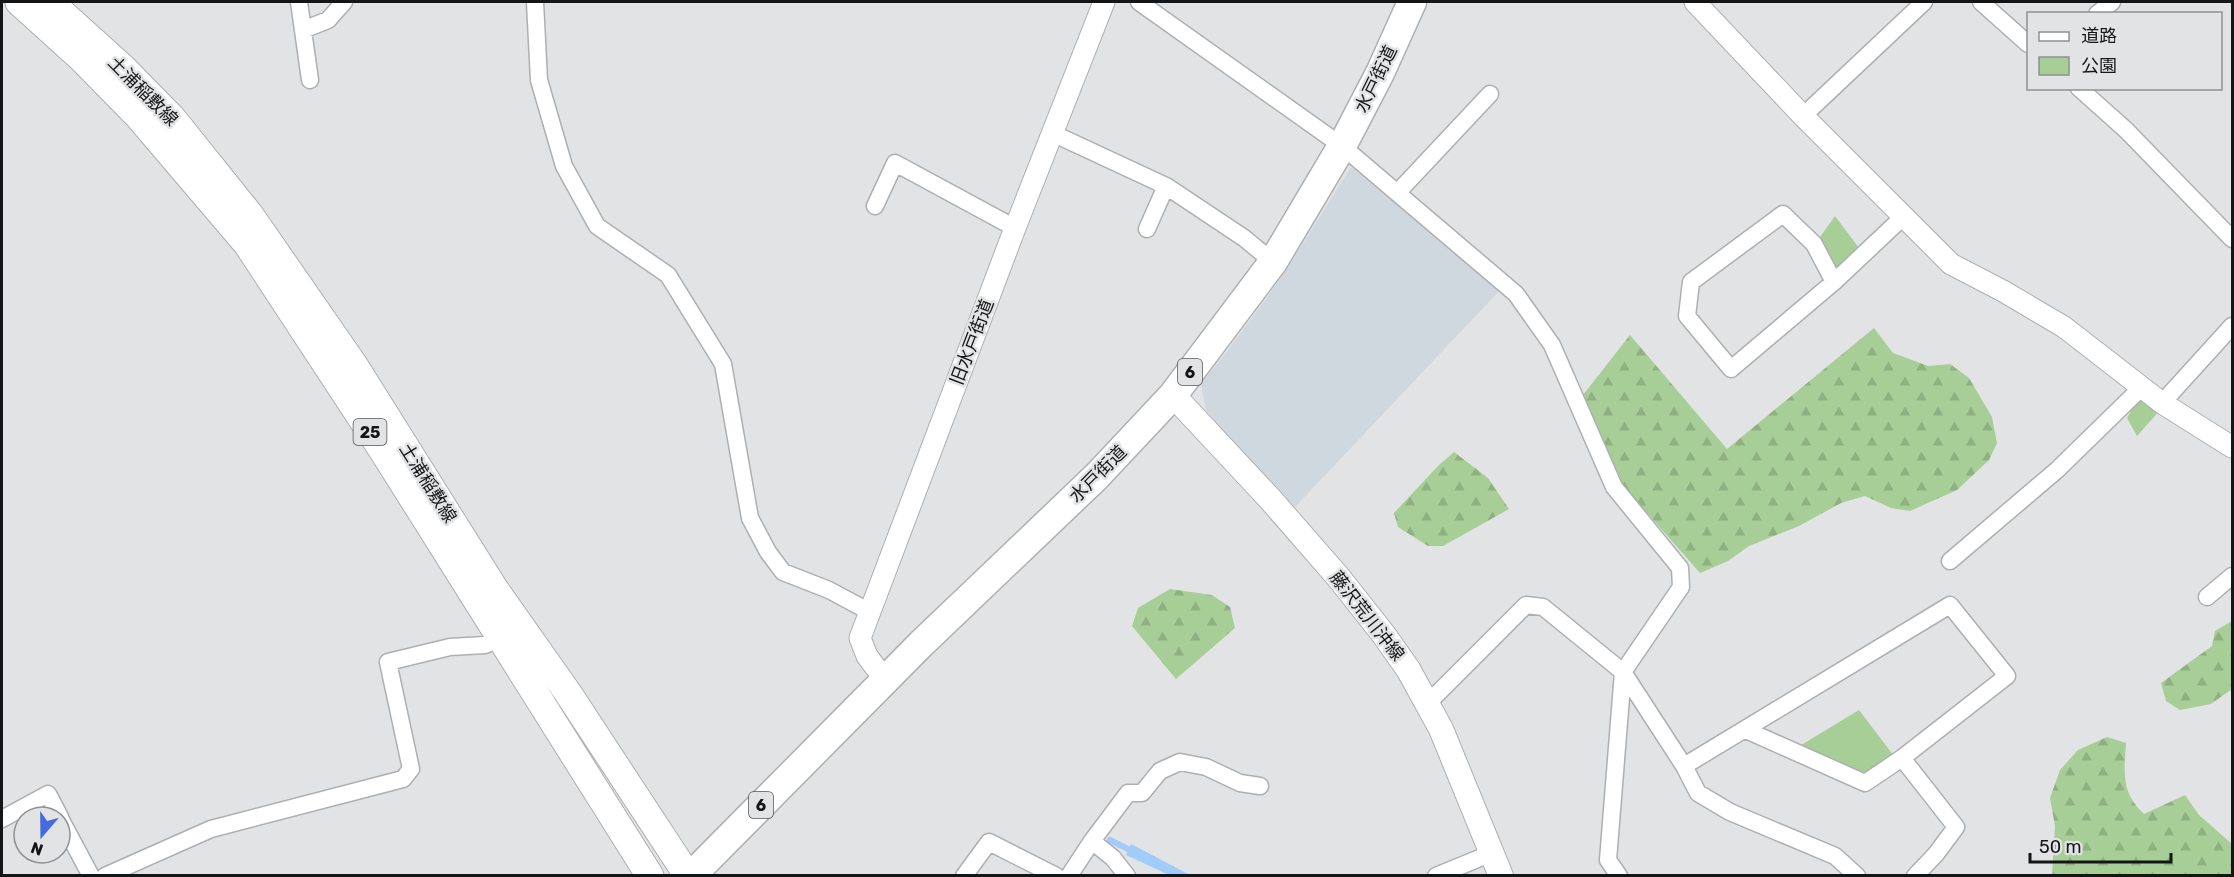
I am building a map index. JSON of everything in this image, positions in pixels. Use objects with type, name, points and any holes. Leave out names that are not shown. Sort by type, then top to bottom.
[{"type":"highway","name":"水戸街道","points":[[690,876],[885,680],[1080,493],[1173,395],[1273,262],[1342,146],[1380,73],[1412,2]]},
{"type":"main road","name":"土浦稲敷線","points":[[19,2],[82,59],[138,116],[247,244],[501,638],[650,876]]},
{"type":"main road","name":"土浦稲敷線","points":[[50,2],[122,67],[173,119],[250,215],[354,365],[494,588],[568,693],[690,876]]},
{"type":"main road","name":"藤沢荒川沖線","points":[[1173,395],[1271,500],[1339,578],[1408,669],[1428,703],[1501,876]]},
{"type":"street","points":[[299,2],[310,80]]},
{"type":"street","points":[[303,30],[328,21],[344,2]]},
{"type":"street","points":[[535,2],[539,80],[564,166],[597,226],[668,274],[723,364],[750,518],[768,552],[783,572],[828,590],[870,612]]},
{"type":"street","name":"旧水戸街道","points":[[885,680],[867,656],[860,638],[1015,228],[1104,2]]},
{"type":"street","points":[[1140,2],[1342,146],[1515,294],[1552,345],[1614,487],[1680,568],[1681,587],[1623,672],[1608,860],[1619,876]]},
{"type":"street","points":[[1695,2],[1803,116],[1951,264],[2064,327],[2162,403],[2232,447]]},
{"type":"street","points":[[1803,116],[1924,2]]},
{"type":"street","points":[[1981,2],[2027,43]]},
{"type":"street","points":[[2100,12],[2112,2]]},
{"type":"street","points":[[2081,90],[2126,130],[2232,238]]},
{"type":"street","points":[[1398,192],[1490,94]]},
{"type":"street","points":[[1053,133],[1166,186],[1245,238],[1273,262]]},
{"type":"street","points":[[875,206],[895,164],[1015,228]]},
{"type":"street","points":[[1147,229],[1166,186]]},
{"type":"street","points":[[1834,282],[1814,244],[1783,214],[1691,282],[1687,316],[1731,369],[1834,282],[1903,217]]},
{"type":"street","points":[[2162,403],[2232,326]]},
{"type":"street","points":[[1950,561],[2057,470],[2142,387]]},
{"type":"street","points":[[2207,597],[2232,576]]},
{"type":"street","points":[[1428,703],[1526,605],[1543,607],[1623,672],[1684,766],[1698,793],[1730,812],[1835,856],[1857,876]]},
{"type":"street","points":[[1684,766],[1950,605],[2007,676],[1902,758],[1865,783],[1746,730]]},
{"type":"street","points":[[105,876],[211,829],[403,779],[411,769],[388,662],[450,647],[485,645],[501,638]]},
{"type":"street","points":[[1902,758],[1956,827],[1936,854],[1915,876]]},
{"type":"street","points":[[1068,876],[1128,794],[1142,793],[1160,771],[1180,762],[1206,767],[1240,783],[1260,786]]},
{"type":"street","points":[[28,805],[48,794],[54,805]]},
{"type":"street","points":[[72,840],[91,876]]},
{"type":"street","points":[[1092,841],[1113,858],[1127,876]]},
{"type":"street","points":[[964,876],[988,842],[1056,876]]},
{"type":"street","points":[[1436,876],[1492,853]]},
{"type":"shaded area","points":[[1351,167],[1501,289],[1294,508],[1206,410],[1201,383],[1282,277]]},
{"type":"green space","points":[[1835,216],[1862,252],[1836,276],[1818,240]]},
{"type":"green space","points":[[1874,328],[1893,353],[1928,366],[1950,364],[1969,378],[1992,417],[1997,443],[1989,460],[1957,490],[1910,511],[1891,508],[1865,496],[1841,503],[1799,526],[1749,546],[1728,561],[1700,573],[1620,482],[1583,395],[1630,335],[1727,449]]},
{"type":"green space","points":[[2142,392],[2162,408],[2137,436],[2127,418]]},
{"type":"green space","points":[[1454,452],[1488,478],[1509,509],[1443,546],[1428,546],[1398,527],[1394,513]]},
{"type":"green space","points":[[1170,589],[1212,595],[1230,607],[1235,628],[1176,679],[1132,626],[1138,608]]},
{"type":"green space","points":[[2232,621],[2232,689],[2211,704],[2180,710],[2166,701],[2161,683],[2212,646],[2215,631]]},
{"type":"green space","points":[[1859,710],[1894,756],[1864,776],[1798,747]]},
{"type":"green space","points":[[2107,737],[2126,743],[2125,763],[2128,790],[2131,798],[2144,814],[2185,795],[2199,815],[2232,844],[2232,875],[2052,875],[2055,826],[2050,798],[2060,770],[2078,750]]},
{"type":"water","points":[[1131,844],[1190,875],[1169,875],[1126,855]]},
{"type":"waterway","points":[[1110,840],[1136,853]]}]
